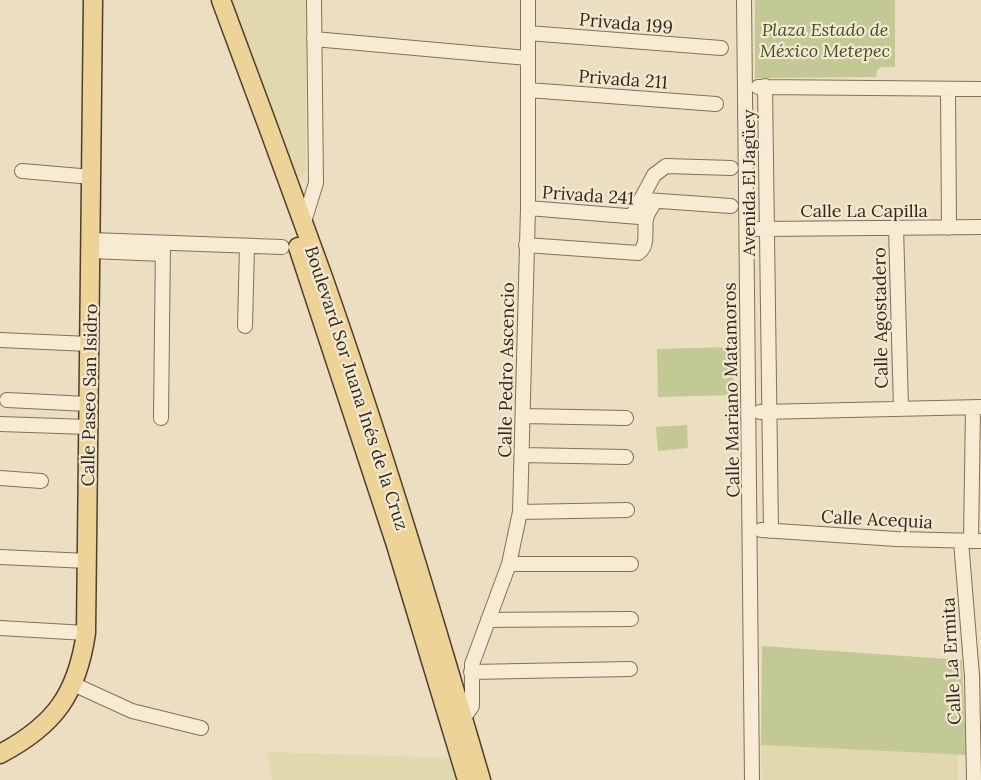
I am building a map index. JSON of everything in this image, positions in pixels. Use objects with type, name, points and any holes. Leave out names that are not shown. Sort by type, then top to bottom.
[{"type":"main road","name":"Calle Paseo San Isidro","points":[[0,754],[29,738],[42,728],[55,713],[73,684],[83,653],[86,633],[93,0]]},
{"type":"main road","name":"Boulevard Sor Juana Inés de la Cruz","points":[[208,0],[304,262],[396,545],[456,718],[481,780]]},
{"type":"main road","name":"Boulevard Sor Juana Inés de la Cruz","points":[[221,0],[348,352],[456,718],[467,780]]},
{"type":"street","points":[[303,225],[316,183],[314,0]]},
{"type":"street","name":"Calle Pedro Ascencio","points":[[456,718],[468,712],[472,706],[471,672],[509,564],[520,512],[528,208],[528,0]]},
{"type":"street","name":"Calle Mariano Matamoros","points":[[744,0],[752,780]]},
{"type":"street","name":"Privada 199","points":[[528,33],[721,48]]},
{"type":"street","points":[[314,39],[527,58]]},
{"type":"street","name":"Avenida El Jagüey","points":[[765,86],[765,228],[771,531]]},
{"type":"street","points":[[745,87],[981,89]]},
{"type":"street","points":[[948,89],[949,228]]},
{"type":"street","name":"Privada 211","points":[[528,90],[717,104]]},
{"type":"street","points":[[526,245],[638,253],[645,246],[648,200],[654,175],[666,166],[731,168]]},
{"type":"street","points":[[22,171],[92,177]]},
{"type":"street","points":[[632,216],[648,200],[731,206]]},
{"type":"street","name":"Privada 241","points":[[528,208],[646,217]]},
{"type":"street","name":"Calle Agostadero","points":[[896,227],[901,408]]},
{"type":"street","name":"Calle La Capilla","points":[[748,229],[981,227]]},
{"type":"street","points":[[91,245],[163,248],[282,247]]},
{"type":"street","points":[[245,326],[247,246]]},
{"type":"street","points":[[161,418],[163,248]]},
{"type":"street","points":[[0,340],[89,344]]},
{"type":"street","points":[[7,400],[88,404]]},
{"type":"street","points":[[749,412],[977,408]]},
{"type":"street","name":"Calle La Ermita","points":[[974,780],[976,676],[971,541],[977,408]]},
{"type":"street","points":[[524,416],[626,418]]},
{"type":"street","points":[[0,424],[88,430]]},
{"type":"street","points":[[0,432],[88,430]]},
{"type":"street","points":[[522,455],[626,458]]},
{"type":"street","points":[[0,478],[41,481]]},
{"type":"street","points":[[520,512],[627,510]]},
{"type":"street","name":"Calle Acequia","points":[[750,528],[971,541]]},
{"type":"street","points":[[0,557],[88,561]]},
{"type":"street","points":[[509,564],[631,564]]},
{"type":"street","points":[[488,620],[631,619]]},
{"type":"street","points":[[0,628],[86,633]]},
{"type":"street","points":[[471,672],[630,669]]},
{"type":"street","points":[[73,684],[132,711],[201,728]]},
{"type":"shaded area","points":[[227,0],[306,0],[306,170],[302,179],[294,176]]},
{"type":"shaded area","points":[[761,745],[958,755],[958,780],[762,780]]},
{"type":"shaded area","points":[[267,752],[452,758],[458,780],[272,780]]},
{"type":"green space","name":"Plaza Estado de México Metepec","points":[[755,0],[895,0],[895,67],[881,67],[877,70],[876,77],[755,78]]},
{"type":"green space","points":[[732,347],[734,395],[658,397],[657,349]]},
{"type":"green space","points":[[687,425],[688,448],[658,451],[656,427]]},
{"type":"green space","points":[[762,646],[962,660],[966,755],[761,745]]}]
